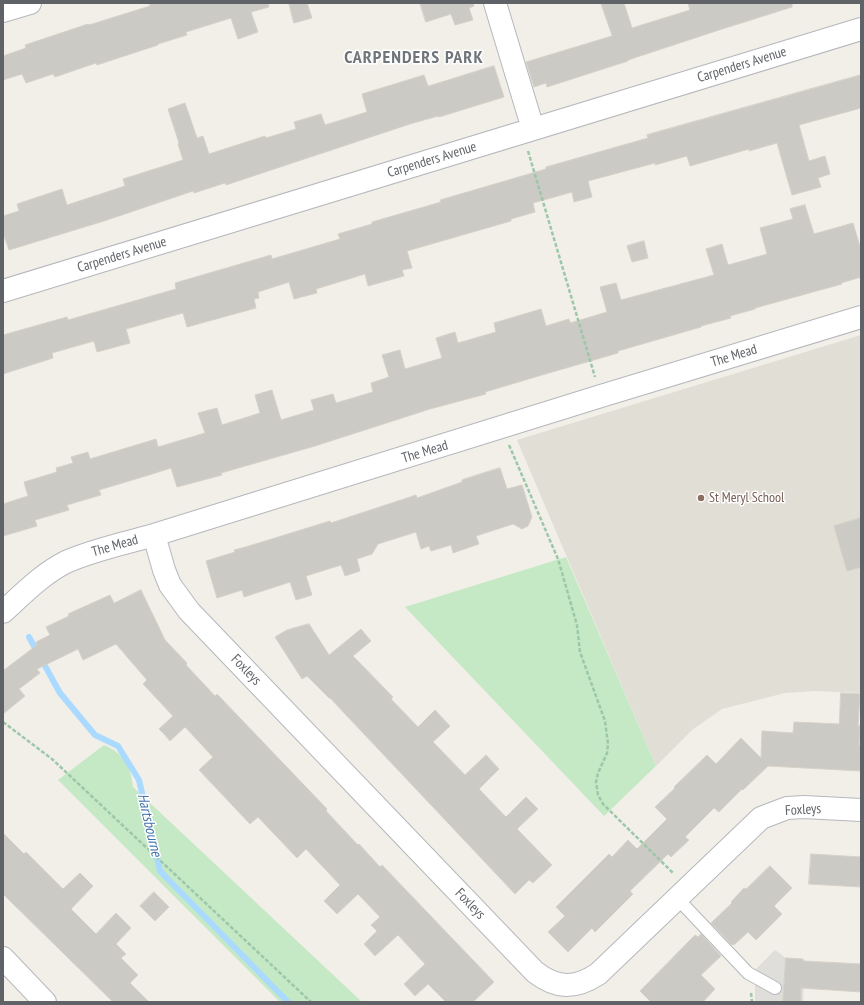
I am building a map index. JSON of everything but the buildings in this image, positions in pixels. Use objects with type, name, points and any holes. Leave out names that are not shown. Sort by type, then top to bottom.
[{"type":"street","points":[[3,11],[30,3]]},
{"type":"street","points":[[495,3],[528,131]]},
{"type":"street","name":"Carpenders Avenue","points":[[3,291],[861,29]]},
{"type":"street","name":"The Mead","points":[[3,612],[41,579],[65,562],[84,555],[154,535],[861,317]]},
{"type":"street","name":"Foxleys","points":[[154,535],[170,585],[189,611],[535,972],[551,982],[563,993],[598,974],[761,818],[787,808],[804,807],[861,810]]},
{"type":"street","points":[[3,958],[45,1002]]},
{"type":"lane","points":[[683,893],[748,973],[775,988]]},
{"type":"path","points":[[528,131],[601,396]]},
{"type":"path","points":[[502,428],[558,559],[577,625],[580,652],[605,721],[608,744],[607,753],[598,773],[596,782],[598,795],[603,804],[683,893]]},
{"type":"path","points":[[3,722],[62,768],[311,1002]]},
{"type":"shaded area","name":"St Meryl School","points":[[861,335],[861,693],[816,691],[785,693],[722,709],[692,730],[656,766],[517,440]]},
{"type":"shaded area","points":[[775,950],[786,958],[805,960],[803,1002],[755,1002],[755,970]]},
{"type":"green space","points":[[566,557],[656,766],[604,816],[405,607]]},
{"type":"green space","points":[[104,745],[117,753],[125,761],[130,772],[133,787],[362,1002],[280,1002],[58,780]]},
{"type":"waterway","name":"Hartsbourne","points":[[29,637],[60,693],[95,735],[118,746],[139,780],[160,871],[288,1002]]},
{"type":"place","name":"St Meryl School","points":[[701,498]]},
{"type":"district","name":"CARPENDERS PARK","points":[[414,58]]}]
